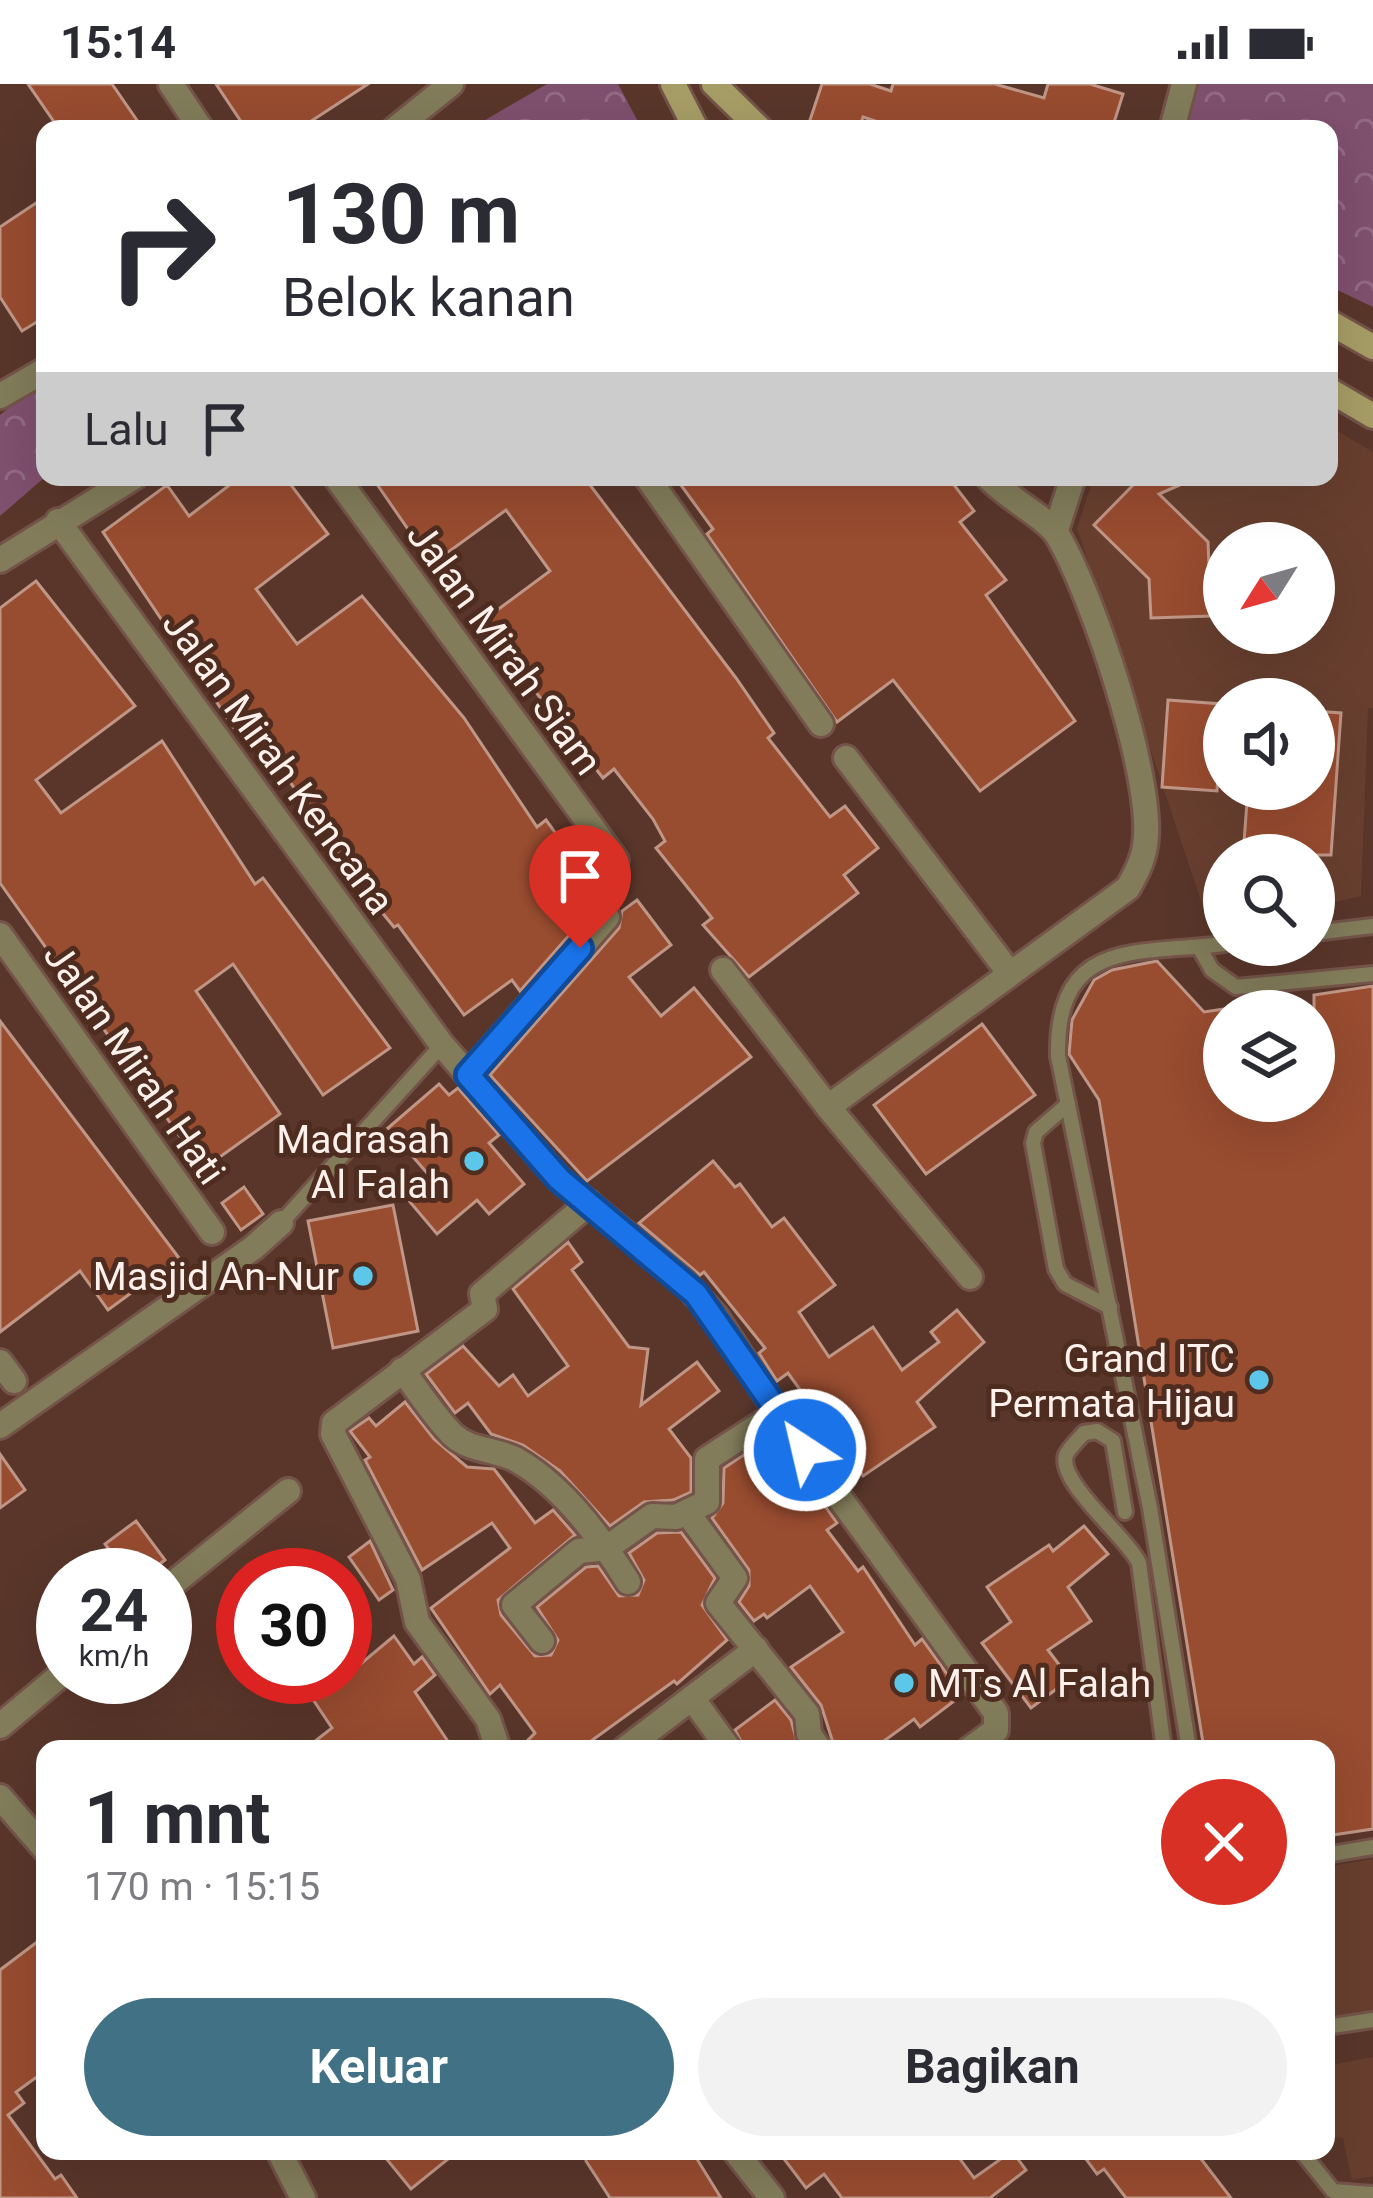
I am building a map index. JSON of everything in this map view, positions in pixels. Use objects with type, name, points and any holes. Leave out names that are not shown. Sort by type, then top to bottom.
[{"type":"main road","points":[[673,84],[689,120]]},
{"type":"main road","points":[[716,86],[751,120]]},
{"type":"main road","points":[[1338,327],[1373,347]]},
{"type":"main road","points":[[1338,395],[1373,416]]},
{"type":"street","points":[[171,84],[195,120]]},
{"type":"street","points":[[406,120],[451,84]]},
{"type":"street","points":[[1174,120],[1184,84]]},
{"type":"street","points":[[2,391],[36,374]]},
{"type":"street","points":[[0,560],[118,486]]},
{"type":"street","name":"Jalan Mirah Siam","points":[[343,486],[616,860]]},
{"type":"street","points":[[653,486],[821,724]]},
{"type":"street","points":[[828,1107],[1008,971],[1128,888],[1142,864],[1146,817],[1115,676],[1055,530],[1026,513],[998,486]]},
{"type":"street","points":[[1055,530],[1070,486]]},
{"type":"street","name":"Jalan Mirah Kencana","points":[[58,521],[442,1045],[559,1179],[706,1306],[996,1713],[996,1730],[982,1740]]},
{"type":"street","points":[[846,758],[1008,971]]},
{"type":"street","points":[[468,1075],[608,916]]},
{"type":"street","name":"Jalan Mirah Hati","points":[[0,935],[212,1232]]},
{"type":"street","points":[[723,970],[828,1107],[970,1277]]},
{"type":"street","points":[[495,1740],[488,1719],[417,1622],[412,1591],[392,1543],[333,1434],[334,1423],[484,1309],[482,1294],[589,1203]]},
{"type":"street","points":[[0,1426],[253,1248],[281,1222]]},
{"type":"street","points":[[402,1370],[453,1434],[466,1444],[520,1462],[607,1548],[628,1582]]},
{"type":"street","points":[[542,1641],[514,1604],[579,1551],[607,1548],[652,1516],[687,1512],[709,1499],[708,1457],[778,1413]]},
{"type":"street","points":[[192,1568],[288,1491]]},
{"type":"street","points":[[687,1512],[735,1578],[717,1600],[807,1714],[813,1740]]},
{"type":"street","points":[[637,1740],[756,1649]]},
{"type":"street","points":[[0,1726],[36,1696]]},
{"type":"street","points":[[692,1698],[722,1740]]},
{"type":"street","points":[[0,1797],[36,1839]]},
{"type":"street","points":[[284,2160],[303,2198]]},
{"type":"street","points":[[742,2160],[772,2198]]},
{"type":"lane","points":[[1335,931],[1373,926]]},
{"type":"lane","points":[[1188,1740],[1182,1661],[1067,1104],[1057,1019],[1089,968],[1108,956],[1157,946],[1203,947]]},
{"type":"lane","points":[[1199,947],[1212,970],[1236,988],[1373,974]]},
{"type":"lane","points":[[281,1222],[442,1045]]},
{"type":"lane","points":[[1067,1104],[1036,1132],[1034,1143],[1056,1269],[1065,1284],[1110,1306]]},
{"type":"lane","points":[[1125,1512],[1113,1441],[1092,1430],[1066,1454],[1066,1466],[1099,1514],[1130,1544],[1139,1564],[1163,1740]]},
{"type":"lane","points":[[1099,1514],[1150,1508]]},
{"type":"lane","points":[[1335,1853],[1373,1846]]},
{"type":"lane","points":[[1335,2026],[1373,2020]]},
{"type":"lane","points":[[1308,2160],[1333,2191],[1373,2194]]},
{"type":"shaded area","points":[[1338,431],[1373,452],[1373,708],[1368,708],[1361,896],[1335,902],[1335,834],[1203,834],[1203,907],[1077,528],[1091,486],[1338,486]]},
{"type":"shaded area","points":[[1373,1859],[1373,2011],[1335,2016],[1335,1865]]},
{"type":"shaded area","points":[[1373,2057],[1373,2176],[1352,2180],[1343,2138],[1335,2138],[1335,2064]]},
{"type":"green space","points":[[547,84],[618,84],[637,120],[485,120]]},
{"type":"green space","points":[[1198,84],[1373,84],[1373,307],[1338,290],[1338,120],[1188,120]]},
{"type":"green space","points":[[36,385],[36,485],[0,516],[0,415]]},
{"type":"building","points":[[28,84],[112,84],[137,120],[53,120]]},
{"type":"building","points":[[216,84],[368,84],[313,120],[240,120]]},
{"type":"building","points":[[822,84],[870,84],[891,91],[893,84],[995,84],[1044,98],[1048,84],[1090,84],[1123,94],[1115,120],[810,120]]},
{"type":"building","points":[[36,203],[36,322],[22,331],[0,297],[0,227]]},
{"type":"building","points":[[166,486],[189,516],[228,486],[292,486],[328,534],[256,589],[297,644],[362,596],[464,718],[537,827],[546,820],[605,901],[595,906],[520,991],[512,980],[464,1015],[398,925],[394,927],[357,882],[243,721],[234,728],[103,532]]},
{"type":"building","points":[[378,486],[591,486],[736,678],[774,733],[768,738],[830,817],[845,806],[878,848],[844,875],[858,893],[749,977],[703,925],[712,918],[656,848],[665,841],[653,819],[614,769],[603,778],[481,622],[550,571],[506,510],[432,564]]},
{"type":"building","points":[[682,486],[955,486],[974,511],[960,522],[1006,580],[986,595],[1075,721],[980,791],[893,680],[837,722],[707,534],[713,529]]},
{"type":"building","points":[[1132,486],[1177,486],[1159,494],[1203,537],[1203,616],[1151,618],[1149,579],[1094,525]]},
{"type":"building","points":[[36,581],[135,706],[36,780],[61,813],[162,741],[255,884],[263,878],[390,1048],[323,1095],[233,964],[196,991],[280,1114],[203,1169],[0,883],[0,608]]},
{"type":"building","points":[[1168,700],[1203,703],[1203,790],[1162,787]]},
{"type":"building","points":[[1335,713],[1341,713],[1335,798]]},
{"type":"building","points":[[1246,810],[1334,810],[1332,834],[1245,834]]},
{"type":"building","points":[[637,900],[671,945],[629,977],[661,1016],[694,988],[751,1057],[587,1181],[490,1075],[619,928],[622,911]]},
{"type":"building","name":"Grand ITC Permata Hijau","points":[[1157,961],[1203,1011],[1203,1122],[1335,1122],[1335,992],[1373,986],[1373,1829],[1335,1835],[1335,1740],[1203,1740],[1099,1100],[1069,1054],[1072,1020],[1094,980],[1112,970]]},
{"type":"building","points":[[0,1021],[179,1258],[108,1310],[80,1271],[0,1332]]},
{"type":"building","points":[[982,1024],[1035,1095],[926,1174],[874,1105]]},
{"type":"building","name":"Madrasah Al Falah","points":[[439,1084],[449,1095],[458,1088],[499,1135],[489,1143],[524,1184],[489,1214],[477,1200],[437,1234],[410,1202],[434,1181],[388,1128]]},
{"type":"building","points":[[713,1161],[735,1187],[740,1184],[772,1227],[784,1218],[835,1285],[799,1312],[829,1357],[873,1327],[902,1370],[939,1342],[931,1332],[957,1310],[984,1342],[917,1402],[935,1427],[863,1476],[788,1373],[777,1381],[759,1353],[765,1348],[704,1272],[700,1275],[639,1223]]},
{"type":"building","points":[[244,1187],[263,1214],[241,1230],[222,1203]]},
{"type":"building","name":"Masjid An-Nur","points":[[393,1205],[418,1331],[333,1348],[308,1221]]},
{"type":"building","points":[[568,1242],[582,1262],[572,1270],[629,1347],[648,1349],[641,1405],[697,1362],[719,1391],[669,1429],[691,1458],[691,1492],[673,1500],[644,1502],[610,1526],[560,1471],[523,1445],[491,1434],[468,1403],[455,1413],[426,1374],[463,1346],[499,1386],[513,1375],[528,1396],[568,1366],[513,1289]]},
{"type":"building","points":[[405,1402],[434,1439],[467,1467],[494,1469],[535,1523],[553,1510],[575,1535],[498,1600],[501,1615],[535,1656],[551,1655],[558,1640],[537,1607],[586,1567],[598,1566],[619,1596],[638,1595],[644,1580],[629,1553],[657,1533],[681,1532],[715,1578],[702,1605],[727,1640],[677,1684],[674,1681],[592,1740],[528,1740],[535,1733],[500,1685],[490,1694],[431,1608],[510,1548],[492,1523],[422,1570],[365,1460],[370,1457],[350,1431],[369,1418],[376,1426]]},
{"type":"building","points":[[774,1435],[837,1523],[827,1530],[858,1571],[863,1567],[915,1645],[922,1639],[962,1695],[920,1727],[914,1719],[885,1740],[832,1740],[821,1705],[791,1667],[843,1632],[810,1586],[767,1618],[764,1614],[754,1621],[739,1602],[749,1586],[749,1570],[712,1518],[723,1503],[724,1468]]},
{"type":"building","points":[[0,1454],[25,1490],[0,1508]]},
{"type":"building","points":[[136,1521],[156,1548],[108,1548],[105,1544]]},
{"type":"building","points":[[1084,1526],[1108,1554],[1068,1587],[1091,1621],[1048,1650],[1070,1679],[1031,1708],[982,1643],[1011,1622],[987,1587],[1049,1545],[1053,1551]]},
{"type":"building","points":[[370,1541],[393,1590],[379,1600],[372,1590],[372,1548],[361,1548]]},
{"type":"building","points":[[394,1636],[414,1664],[422,1657],[435,1675],[415,1692],[447,1740],[317,1740],[332,1728],[316,1704],[372,1704],[372,1654]]},
{"type":"building","points":[[775,1700],[791,1720],[797,1740],[740,1740],[735,1730]]},
{"type":"building","points":[[36,1943],[36,2078],[16,2092],[24,2103],[8,2115],[36,2153],[36,2160],[55,2179],[61,2175],[77,2198],[0,2198],[0,1970]]},
{"type":"building","points":[[387,2160],[447,2160],[411,2189]]},
{"type":"building","points":[[698,2160],[721,2198],[610,2198],[586,2161]]},
{"type":"building","points":[[785,2160],[961,2160],[974,2178],[999,2160],[1019,2160],[1026,2170],[990,2198],[842,2198],[824,2174],[806,2188]]},
{"type":"building","points":[[1087,2160],[1202,2160],[1231,2198],[1126,2198],[1104,2169],[1097,2174]]},
{"type":"place","name":"Madrasah Al Falah","points":[[474,1161]]},
{"type":"place","name":"Masjid An-Nur","points":[[363,1276]]},
{"type":"place","name":"Grand ITC Permata Hijau","points":[[1259,1380]]},
{"type":"place","name":"MTs Al Falah","points":[[904,1683]]},
{"type":"route","points":[[580,948],[468,1075],[559,1179],[696,1294],[805,1450]]}]
